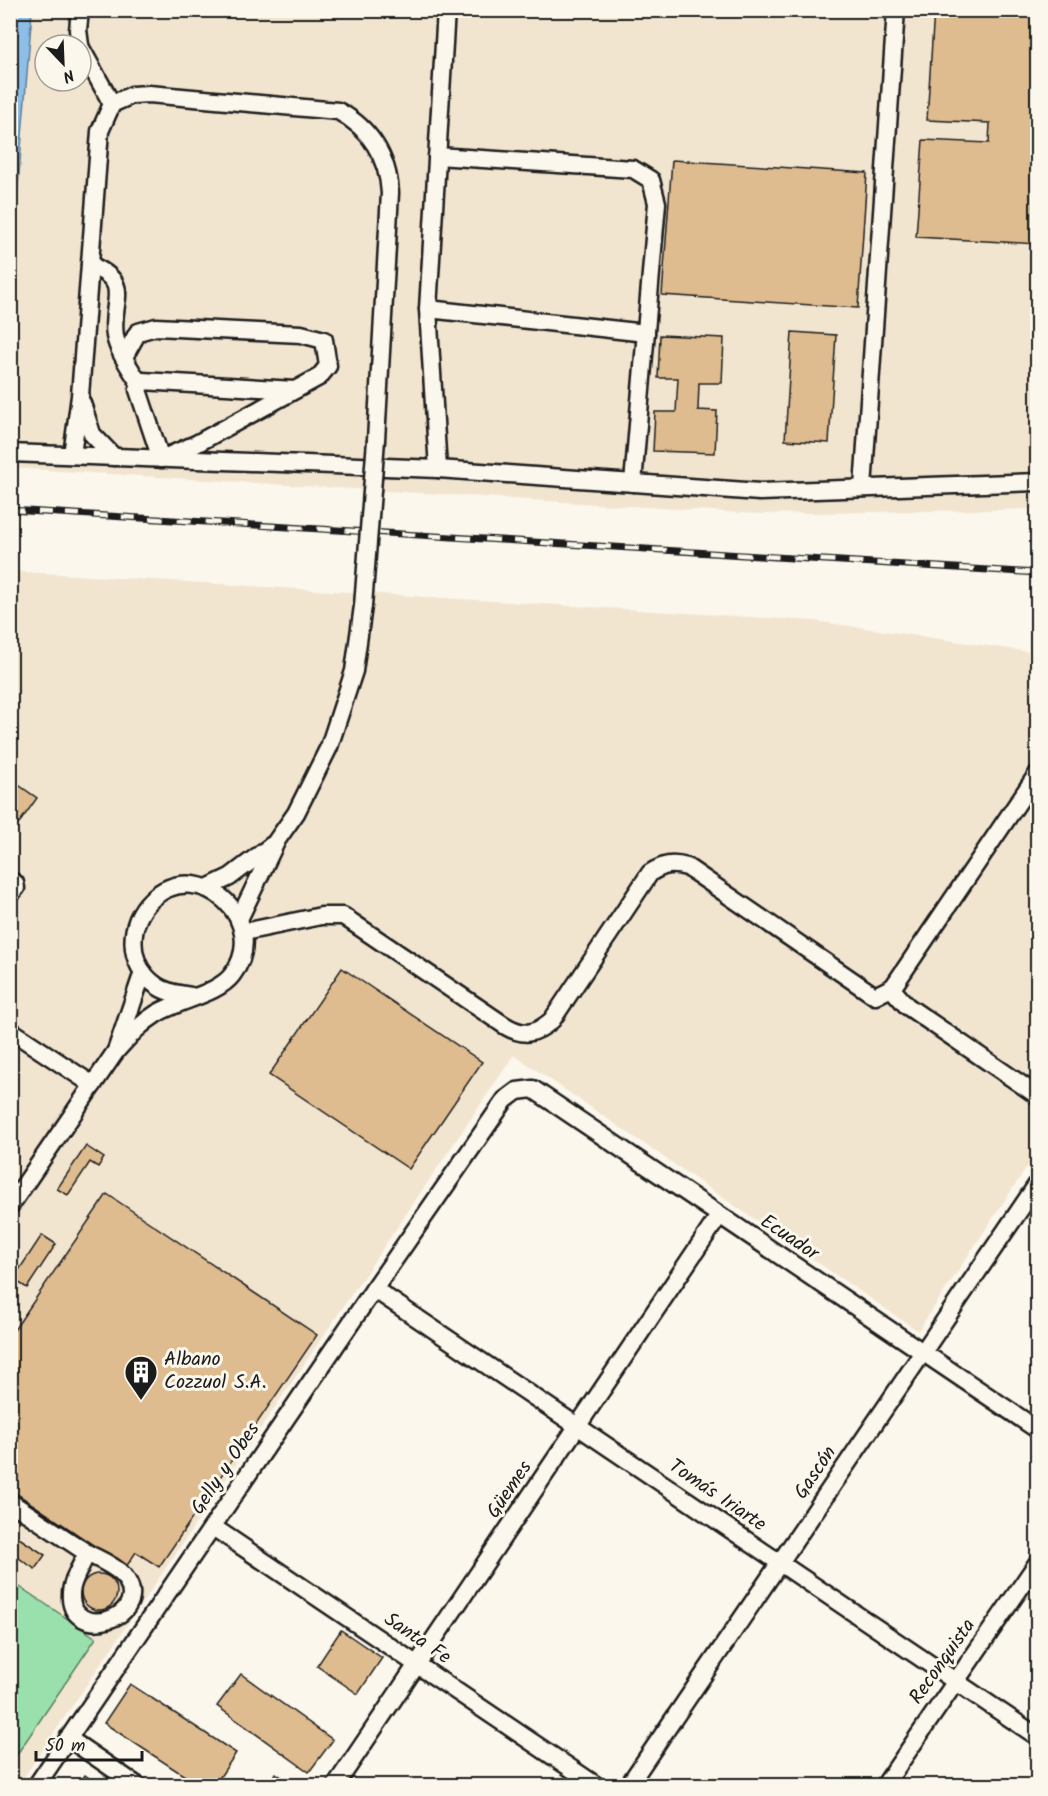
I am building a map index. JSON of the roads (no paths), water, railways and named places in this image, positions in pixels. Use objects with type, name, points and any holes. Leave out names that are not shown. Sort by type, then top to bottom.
[{"type":"street","points":[[79,33],[80,10]]},
{"type":"street","points":[[438,469],[428,309],[446,10]]},
{"type":"street","points":[[863,488],[896,10]]},
{"type":"street","points":[[93,69],[112,104]]},
{"type":"street","points":[[10,1206],[116,1051],[140,1026],[191,996],[213,990],[232,976],[244,947],[242,925],[277,840],[296,813],[329,747],[354,671],[363,606],[376,440],[390,193],[388,172],[376,145],[352,118],[338,111],[321,108],[149,94],[132,95],[112,104],[100,130],[81,396],[72,455]]},
{"type":"street","points":[[437,156],[633,169],[651,180],[657,204],[633,483]]},
{"type":"street","points":[[90,265],[109,273],[115,281],[117,291],[115,336],[139,383],[138,390],[161,459]]},
{"type":"street","points":[[428,309],[646,333]]},
{"type":"street","points":[[124,357],[138,332],[156,327],[318,336],[324,340],[328,366],[319,377],[196,444],[161,459]]},
{"type":"street","points":[[139,383],[146,380],[295,390]]},
{"type":"street","points":[[81,396],[92,434],[114,457]]},
{"type":"street","points":[[10,453],[438,469],[760,492],[1038,482]]},
{"type":"street","points":[[242,925],[321,916],[343,916],[514,1032],[527,1034],[539,1031],[552,1020],[650,873],[661,866],[674,863],[687,867],[874,996],[891,987],[1038,773]]},
{"type":"street","points":[[207,888],[230,877],[277,840]]},
{"type":"street","points":[[10,880],[15,883],[16,888],[10,895]]},
{"type":"street","points":[[191,996],[173,994],[164,990],[143,972],[136,960],[134,932],[145,907],[154,897],[180,885],[207,888],[221,894],[242,925]]},
{"type":"street","points":[[116,1051],[143,972]]},
{"type":"street","points":[[891,987],[907,1006],[1038,1096]]},
{"type":"street","points":[[10,1030],[93,1085]]},
{"type":"street","name":"Ecuador","points":[[516,1091],[533,1089],[1038,1430]]},
{"type":"street","name":"Gelly y Obes","points":[[36,1785],[374,1289],[505,1100],[516,1091]]},
{"type":"street","name":"Gascón","points":[[628,1785],[1038,1183]]},
{"type":"street","name":"Güemes","points":[[335,1785],[579,1427],[719,1216]]},
{"type":"street","name":"Tomás Iriarte","points":[[374,1289],[1038,1737]]},
{"type":"street","points":[[10,1502],[87,1553]]},
{"type":"street","name":"Santa Fe","points":[[213,1527],[597,1785]]},
{"type":"street","name":"Reconquista","points":[[884,1785],[1038,1562]]},
{"type":"street","points":[[68,1737],[138,1785]]},
{"type":"water","points":[[10,11],[32,11],[11,274]]},
{"type":"railway","points":[[10,510],[1038,573]]},
{"type":"place","name":"Albano Cozzuol S.A.","points":[[141,1401]]}]
